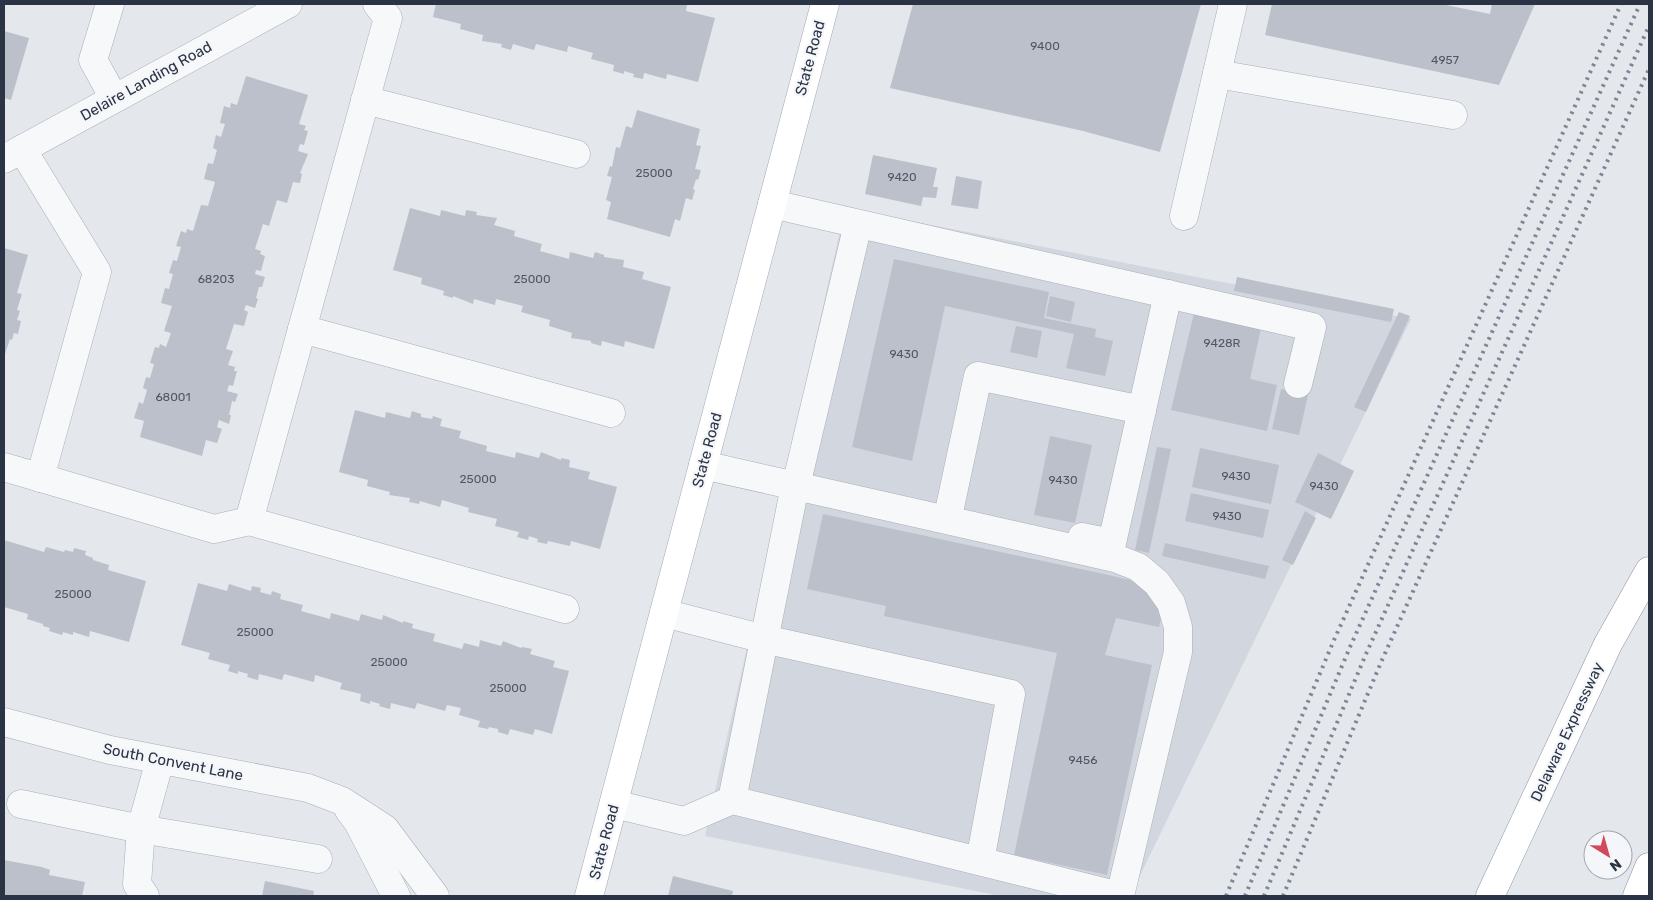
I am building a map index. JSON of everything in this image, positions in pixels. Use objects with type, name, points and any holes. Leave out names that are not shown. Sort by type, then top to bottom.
[{"type":"main road","name":"State Road","points":[[589,896],[825,4]]},
{"type":"main road","name":"Delaware Expressway","points":[[1490,896],[1608,644],[1649,571]]},
{"type":"main road","points":[[1637,896],[1649,867]]},
{"type":"street","points":[[110,4],[93,60],[114,98]]},
{"type":"street","name":"Delaire Landing Road","points":[[13,154],[288,4]]},
{"type":"street","points":[[249,520],[388,18],[377,4]]},
{"type":"street","points":[[1184,216],[1233,4]]},
{"type":"street","points":[[1217,74],[1453,115]]},
{"type":"street","points":[[365,100],[576,154]]},
{"type":"street","points":[[13,154],[97,272],[40,478]]},
{"type":"street","points":[[772,204],[1312,327],[1298,384]]},
{"type":"street","points":[[732,800],[797,480],[858,224]]},
{"type":"street","points":[[797,480],[950,507],[1112,544],[1168,294]]},
{"type":"street","points":[[302,329],[611,413]]},
{"type":"street","points":[[950,507],[978,376],[1142,410]]},
{"type":"street","points":[[614,804],[684,821],[732,800],[1120,896],[1178,652],[1178,627],[1171,603],[1157,583],[1138,567],[1116,558],[705,459]]},
{"type":"street","points":[[4,467],[214,529],[249,520],[565,608]]},
{"type":"street","points":[[664,613],[764,639],[1011,694],[980,861]]},
{"type":"street","name":"South Convent Lane","points":[[4,722],[100,747],[308,788],[342,801],[385,829],[435,896]]},
{"type":"street","points":[[145,896],[137,884],[141,828],[160,760]]},
{"type":"street","points":[[342,801],[358,822],[396,896]]},
{"type":"street","points":[[21,804],[141,828],[318,859]]},
{"type":"shaded area","points":[[845,208],[1411,319],[1130,896],[1000,896],[705,836]]},
{"type":"building","points":[[436,4],[687,4],[686,11],[715,18],[698,82],[667,74],[666,79],[644,73],[643,79],[633,77],[634,74],[624,71],[624,74],[613,71],[614,65],[591,59],[593,53],[568,46],[567,52],[536,44],[534,50],[513,44],[511,50],[501,47],[502,44],[482,41],[483,35],[460,29],[461,24],[433,17]]},
{"type":"building","points":[[913,4],[1201,4],[1160,152],[1083,131],[890,88]]},
{"type":"building","points":[[1272,4],[1441,4],[1490,14],[1492,4],[1535,4],[1499,85],[1265,35]]},
{"type":"building","points":[[4,31],[29,38],[11,100],[4,98]]},
{"type":"building","points":[[246,76],[308,95],[299,124],[306,126],[304,130],[308,131],[304,145],[300,144],[298,151],[308,154],[300,173],[302,174],[300,183],[293,182],[287,203],[277,200],[269,226],[263,224],[255,249],[261,251],[260,254],[265,256],[261,271],[256,270],[255,274],[265,277],[262,287],[259,287],[255,308],[246,305],[244,310],[248,312],[244,326],[234,324],[226,349],[233,351],[228,365],[235,367],[234,371],[237,371],[233,386],[229,385],[227,391],[238,394],[235,402],[232,401],[229,424],[219,420],[217,427],[222,429],[217,443],[206,440],[202,456],[140,437],[144,421],[134,418],[139,402],[143,404],[147,390],[143,388],[146,377],[150,378],[154,364],[150,363],[155,347],[159,348],[160,344],[166,347],[171,333],[164,331],[172,306],[161,303],[165,288],[169,289],[173,274],[169,273],[173,260],[177,261],[181,247],[176,246],[181,231],[186,233],[187,229],[193,231],[201,205],[208,206],[215,182],[204,179],[208,163],[213,164],[217,150],[213,148],[216,135],[221,137],[225,124],[220,123],[224,106],[230,108],[231,103],[237,105]]},
{"type":"building","points":[[637,110],[700,129],[696,145],[701,146],[695,169],[701,170],[693,189],[695,190],[692,200],[686,198],[680,221],[675,219],[670,237],[607,219],[611,202],[606,200],[612,177],[607,176],[610,166],[612,167],[616,147],[620,148],[626,126],[632,128]]},
{"type":"building","points":[[873,155],[937,168],[933,187],[938,187],[936,198],[923,197],[921,206],[865,194]]},
{"type":"building","points":[[956,176],[982,181],[978,209],[951,205]]},
{"type":"building","points":[[410,208],[440,216],[441,210],[465,216],[466,210],[477,212],[476,215],[497,218],[494,225],[515,231],[514,236],[542,244],[540,251],[569,259],[570,252],[593,258],[595,252],[604,255],[604,257],[624,260],[623,267],[644,272],[642,279],[671,287],[654,349],[625,341],[624,347],[602,341],[601,346],[591,343],[591,341],[571,338],[572,333],[549,326],[550,320],[521,312],[523,306],[496,299],[495,305],[474,299],[473,304],[453,296],[453,298],[443,295],[444,291],[421,284],[422,278],[393,270]]},
{"type":"building","points":[[4,248],[28,255],[17,293],[22,294],[17,310],[20,311],[17,320],[21,321],[18,334],[14,333],[12,340],[10,339],[4,357]]},
{"type":"building","points":[[894,259],[1049,292],[1044,318],[1096,329],[1095,337],[1113,341],[1105,376],[1066,368],[1074,334],[945,306],[912,461],[852,447]]},
{"type":"building","points":[[1237,277],[1394,309],[1391,322],[1234,291]]},
{"type":"building","points":[[1050,296],[1075,302],[1071,322],[1046,316]]},
{"type":"building","points":[[1196,305],[1263,319],[1250,379],[1277,385],[1267,431],[1171,410]]},
{"type":"building","points":[[1399,312],[1410,316],[1366,412],[1354,407]]},
{"type":"building","points":[[1016,326],[1042,331],[1037,358],[1010,352]]},
{"type":"building","points":[[1281,389],[1308,395],[1299,435],[1272,429]]},
{"type":"building","points":[[355,410],[385,418],[386,412],[410,418],[412,411],[421,414],[421,417],[432,419],[433,416],[442,419],[440,426],[461,431],[459,438],[487,446],[486,451],[515,458],[516,452],[539,458],[541,452],[561,460],[561,458],[570,460],[569,467],[590,472],[588,479],[617,487],[600,549],[571,541],[570,546],[548,541],[547,544],[537,542],[538,539],[529,536],[528,540],[517,537],[519,532],[495,526],[497,519],[468,512],[469,508],[442,500],[440,507],[420,501],[419,504],[409,502],[410,498],[389,495],[390,492],[367,486],[368,480],[339,472]]},
{"type":"building","points":[[1050,436],[1092,445],[1075,523],[1034,515]]},
{"type":"building","points":[[1157,447],[1171,449],[1149,553],[1135,550]]},
{"type":"building","points":[[1200,448],[1279,465],[1271,504],[1192,487]]},
{"type":"building","points":[[1318,453],[1354,471],[1331,519],[1295,502]]},
{"type":"building","points":[[1191,493],[1269,510],[1263,538],[1185,521]]},
{"type":"building","points":[[1305,511],[1316,518],[1293,565],[1282,560]]},
{"type":"building","points":[[823,514],[1156,586],[1164,606],[1159,627],[1116,618],[1105,655],[1152,665],[1107,875],[1014,855],[1057,653],[884,616],[886,606],[807,589]]},
{"type":"building","points":[[4,540],[44,552],[46,547],[64,552],[65,550],[73,552],[74,548],[86,551],[85,555],[93,558],[93,560],[109,565],[108,570],[146,581],[129,642],[90,631],[89,637],[73,632],[73,635],[63,632],[62,635],[49,631],[50,628],[43,626],[43,624],[27,619],[28,614],[4,607]]},
{"type":"building","points":[[1165,543],[1269,566],[1265,579],[1162,556]]},
{"type":"building","points":[[198,583],[227,591],[229,584],[251,591],[252,586],[261,588],[260,592],[271,595],[272,591],[281,594],[280,599],[303,605],[301,611],[330,619],[331,613],[359,621],[361,614],[382,620],[383,615],[403,623],[403,621],[413,624],[412,628],[435,634],[433,641],[462,649],[464,643],[479,647],[480,640],[501,646],[503,641],[521,648],[532,649],[530,654],[555,661],[553,667],[569,671],[552,734],[535,729],[533,735],[510,729],[508,735],[498,732],[498,729],[478,727],[480,721],[459,715],[461,708],[447,705],[445,711],[417,703],[415,709],[391,703],[390,709],[370,701],[370,704],[360,701],[361,694],[340,689],[342,683],[315,675],[314,682],[284,674],[282,680],[259,674],[258,680],[247,677],[248,674],[238,671],[238,674],[228,671],[230,665],[208,659],[210,653],[181,645]]},
{"type":"building","points":[[4,860],[42,867],[50,870],[49,875],[85,882],[82,896],[4,896]]},
{"type":"building","points":[[673,876],[733,891],[732,896],[668,896]]},
{"type":"building","points":[[265,881],[314,891],[313,896],[262,896]]},
{"type":"railway","points":[[1226,896],[1334,640],[1621,4]]},
{"type":"railway","points":[[1245,896],[1350,647],[1640,4]]},
{"type":"railway","points":[[1264,896],[1366,654],[1649,26]]},
{"type":"railway","points":[[1283,896],[1382,660],[1649,69]]}]
